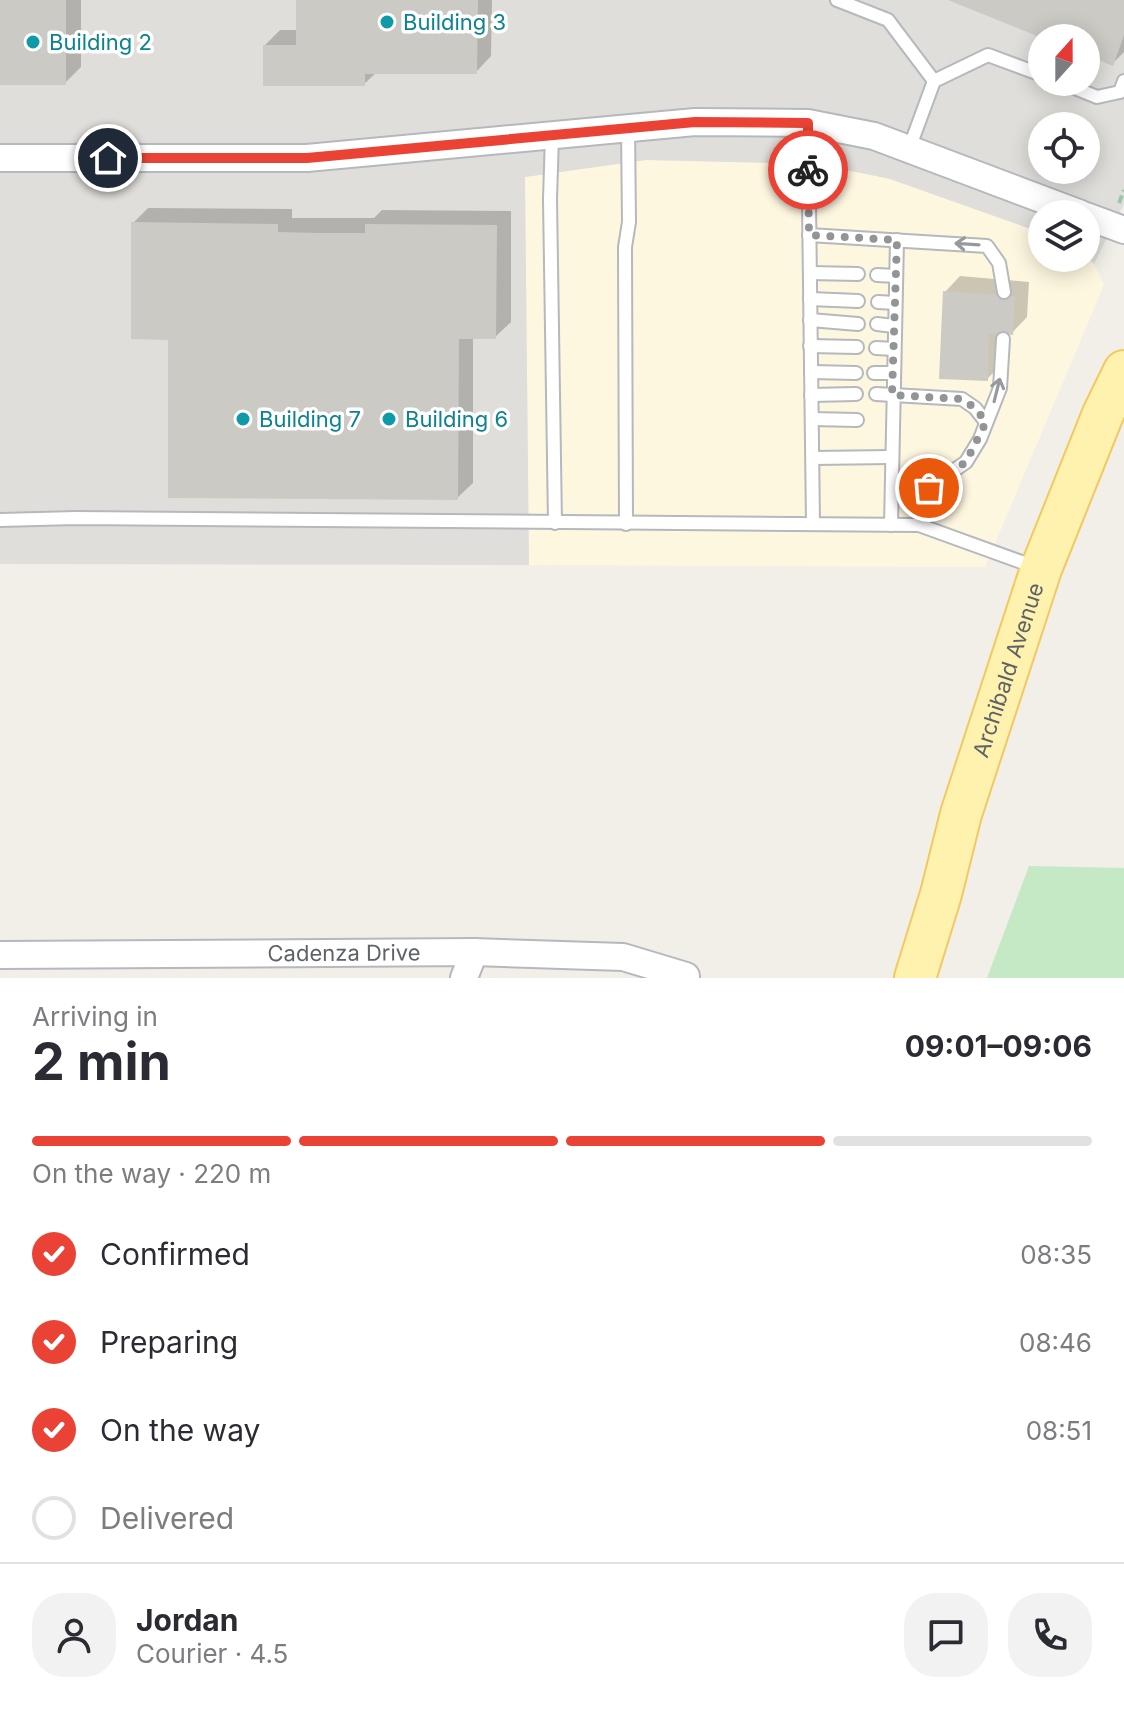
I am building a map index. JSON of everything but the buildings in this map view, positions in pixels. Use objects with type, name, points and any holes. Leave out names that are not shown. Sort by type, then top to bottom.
[{"type":"main road","name":"Archibald Avenue","points":[[915,978],[961,814],[1041,569],[1103,414],[1124,371]]},
{"type":"street","points":[[0,158],[307,158],[695,122],[808,123],[874,136],[1044,200]]},
{"type":"street","points":[[1100,221],[1124,230]]},
{"type":"street","points":[[193,978],[201,952]]},
{"type":"street","points":[[464,978],[474,952]]},
{"type":"street","name":"Cadenza Drive","points":[[0,955],[474,952],[623,957],[686,977]]},
{"type":"lane","points":[[837,0],[888,20],[934,81]]},
{"type":"lane","points":[[909,149],[934,81],[988,55],[1028,70]]},
{"type":"lane","points":[[1095,96],[1120,92],[1124,81]]},
{"type":"lane","points":[[808,123],[813,524]]},
{"type":"lane","points":[[626,524],[628,128]]},
{"type":"lane","points":[[552,135],[550,199],[555,523]]},
{"type":"lane","points":[[809,235],[987,246],[999,263],[1004,292]]},
{"type":"lane","points":[[891,525],[893,495],[888,420],[892,395],[897,240]]},
{"type":"lane","points":[[810,273],[858,274]]},
{"type":"lane","points":[[877,275],[896,276]]},
{"type":"lane","points":[[810,299],[858,301]]},
{"type":"lane","points":[[878,302],[895,303]]},
{"type":"lane","points":[[810,320],[858,324]]},
{"type":"lane","points":[[877,324],[894,326]]},
{"type":"lane","points":[[893,495],[929,488],[966,462],[1000,388],[1003,339]]},
{"type":"lane","points":[[810,346],[857,347]]},
{"type":"lane","points":[[876,348],[894,349]]},
{"type":"lane","points":[[811,372],[856,373]]},
{"type":"lane","points":[[874,373],[893,373]]},
{"type":"lane","points":[[811,395],[856,394]]},
{"type":"lane","points":[[876,394],[962,399],[975,408],[986,422]]},
{"type":"lane","points":[[812,419],[857,420]]},
{"type":"lane","points":[[813,458],[891,457]]},
{"type":"lane","points":[[0,520],[76,518],[919,525],[1041,569]]},
{"type":"shaded area","points":[[0,0],[1124,0],[1124,204],[1100,252],[1100,200],[1028,200],[1028,228],[890,179],[817,164],[646,160],[525,177],[529,565],[0,564]]},
{"type":"shaded area","points":[[646,160],[817,164],[890,179],[1028,228],[1028,272],[1098,272],[1104,285],[985,567],[529,565],[525,177]]},
{"type":"green space","points":[[1029,866],[1124,868],[1124,978],[987,978]]},
{"type":"way so far","points":[[808,170],[809,235],[897,240],[892,395],[962,399],[975,408],[986,422],[966,462],[929,488]]},
{"type":"place","name":"Building 3","points":[[387,22]]},
{"type":"place","name":"Building 2","points":[[33,42]]},
{"type":"place","name":"Building 7","points":[[243,419]]},
{"type":"place","name":"Building 6","points":[[389,419]]},
{"type":"route","points":[[108,158],[307,158],[695,122],[808,123],[808,170]]}]
